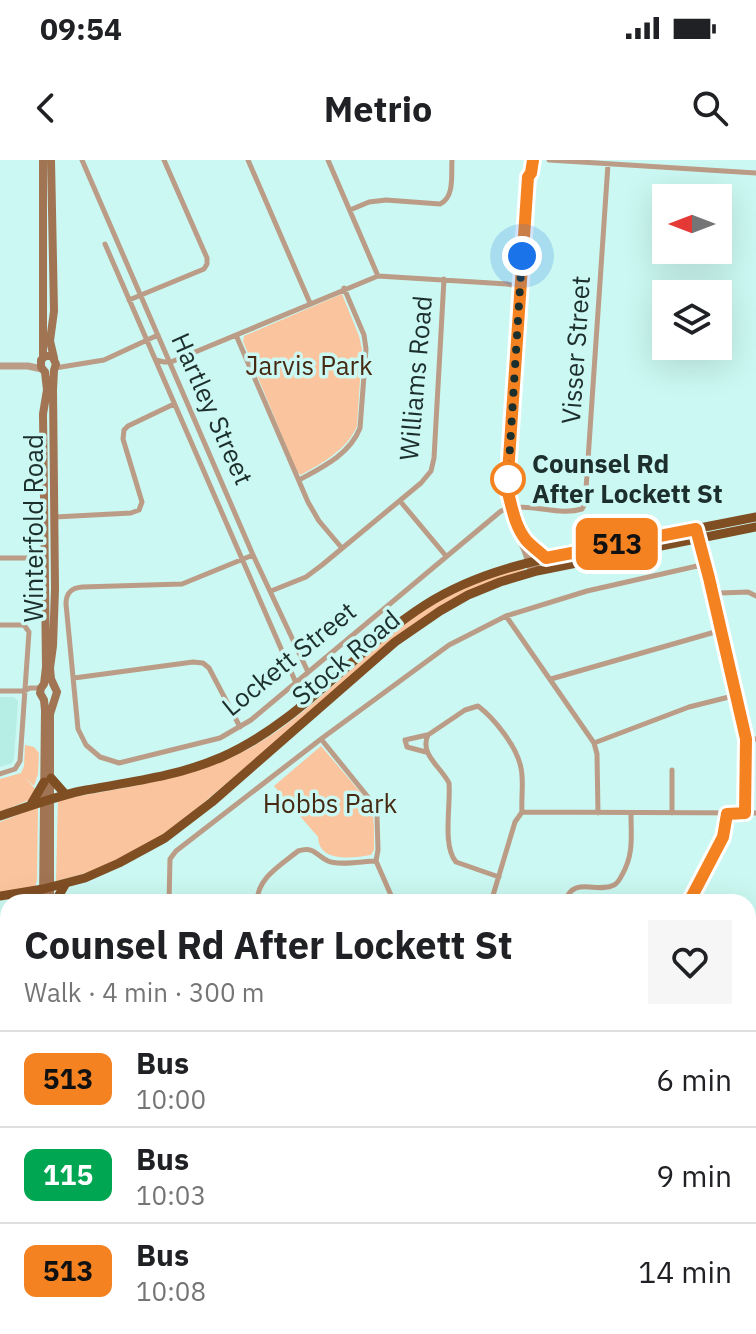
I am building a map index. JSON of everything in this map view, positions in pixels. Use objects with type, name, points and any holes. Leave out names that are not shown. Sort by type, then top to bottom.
[{"type":"highway","name":"Stock Road","points":[[0,816],[66,795],[171,775],[238,749],[286,719],[399,623],[465,583],[533,566],[682,542],[695,534],[756,517]]},
{"type":"highway","name":"Stock Road","points":[[15,894],[66,883],[119,863],[172,833],[387,650],[425,620],[468,595],[546,558],[756,527]]},
{"type":"highway","points":[[527,542],[546,558]]},
{"type":"highway","points":[[682,542],[696,551]]},
{"type":"highway","points":[[30,806],[48,780],[66,795]]},
{"type":"highway","points":[[58,894],[66,883]]},
{"type":"main road","name":"Winterfold Road","points":[[43,160],[55,517],[50,668],[45,691],[48,780]]},
{"type":"main road","name":"Winterfold Road","points":[[50,617],[44,558],[43,414],[54,311],[51,160]]},
{"type":"main road","name":"Winterfold Road","points":[[43,894],[50,714],[57,692],[45,691]]},
{"type":"main road","name":"Winterfold Road","points":[[46,888],[49,894]]},
{"type":"street","name":"Hartley Street","points":[[82,160],[253,555],[308,672]]},
{"type":"street","points":[[129,300],[204,269],[207,264],[164,160]]},
{"type":"street","points":[[248,160],[310,303]]},
{"type":"street","points":[[328,160],[378,276]]},
{"type":"street","points":[[350,210],[377,201],[440,204],[447,201],[452,160]]},
{"type":"street","points":[[531,160],[507,489],[509,508],[533,566]]},
{"type":"street","points":[[549,160],[608,164],[623,162],[756,173]]},
{"type":"street","name":"Visser Street","points":[[509,508],[524,506],[573,511],[582,509],[585,504],[608,164]]},
{"type":"street","name":"Hartley Street","points":[[105,244],[296,683]]},
{"type":"street","points":[[155,359],[171,362],[378,276],[520,284]]},
{"type":"street","name":"Williams Road","points":[[271,591],[306,577],[400,501],[431,471],[444,279]]},
{"type":"street","points":[[299,481],[332,461],[355,440],[360,428],[366,349],[364,335],[344,288]]},
{"type":"street","points":[[0,364],[86,364],[104,360],[158,335]]},
{"type":"street","points":[[236,335],[308,502],[341,547]]},
{"type":"street","points":[[55,517],[139,510],[142,502],[123,439],[124,430],[174,404]]},
{"type":"street","points":[[400,501],[446,556]]},
{"type":"street","points":[[509,508],[527,542],[533,566]]},
{"type":"street","name":"Lockett Street","points":[[74,678],[78,729],[86,745],[100,757],[119,763],[220,738],[240,727],[296,683],[491,518],[509,508]]},
{"type":"street","points":[[695,534],[696,551],[703,565]]},
{"type":"street","points":[[695,534],[722,630],[746,739],[745,813]]},
{"type":"street","points":[[240,727],[209,668],[203,663],[74,678],[66,596],[73,589],[190,582],[253,555]]},
{"type":"street","points":[[0,558],[44,558]]},
{"type":"street","points":[[169,894],[170,859],[176,851],[449,645],[506,616],[587,591],[703,565]]},
{"type":"street","points":[[720,593],[748,592],[756,596]]},
{"type":"street","points":[[506,616],[594,743],[598,813]]},
{"type":"street","points":[[50,617],[67,618]]},
{"type":"street","points":[[0,625],[24,625],[29,632],[20,761],[15,769],[0,774]]},
{"type":"street","points":[[551,679],[722,630]]},
{"type":"street","points":[[0,691],[30,694],[45,691]]},
{"type":"street","points":[[594,743],[689,707],[737,695]]},
{"type":"street","points":[[427,753],[407,747],[405,740],[428,735],[465,710],[478,706],[491,715],[518,756],[522,771],[522,812],[515,822],[494,894]]},
{"type":"street","points":[[428,735],[425,741],[427,753],[449,783],[452,857],[456,862],[499,877]]},
{"type":"street","points":[[321,739],[372,802],[377,816],[376,861],[390,894]]},
{"type":"street","points":[[746,739],[756,739]]},
{"type":"street","points":[[672,770],[672,813]]},
{"type":"street","points":[[522,812],[756,813]]},
{"type":"street","points":[[568,894],[581,887],[616,885],[631,854],[631,814]]},
{"type":"street","points":[[693,894],[723,837],[727,814]]},
{"type":"street","points":[[257,894],[261,883],[305,848],[335,863],[376,861]]},
{"type":"shaded area","points":[[0,697],[14,697],[18,701],[14,758],[12,763],[0,767]]},
{"type":"green space","name":"Jarvis Park","points":[[342,294],[362,349],[357,426],[340,449],[301,475],[297,472],[243,341],[244,336]]},
{"type":"green space","points":[[524,566],[522,571],[447,602],[410,627],[174,828],[90,872],[56,881],[58,800],[182,775],[252,747],[310,706],[421,612],[461,589]]},
{"type":"green space","points":[[25,745],[34,747],[39,753],[34,786],[25,777],[36,790],[29,800],[0,812],[0,779],[21,773]]},
{"type":"green space","name":"Hobbs Park","points":[[321,746],[367,800],[374,828],[374,850],[371,855],[338,857],[324,851],[318,837],[274,786]]},
{"type":"green space","points":[[38,808],[35,887],[0,893],[0,822]]},
{"type":"bus line","name":"513","points":[[533,160],[528,177],[507,489],[511,508],[527,542],[546,558],[696,529],[746,744],[745,813],[727,814],[723,837],[693,894]]},
{"type":"place","name":"Counsel Rd After Lockett St","points":[[508,479]]},
{"type":"route","points":[[508,479],[522,256]]}]
